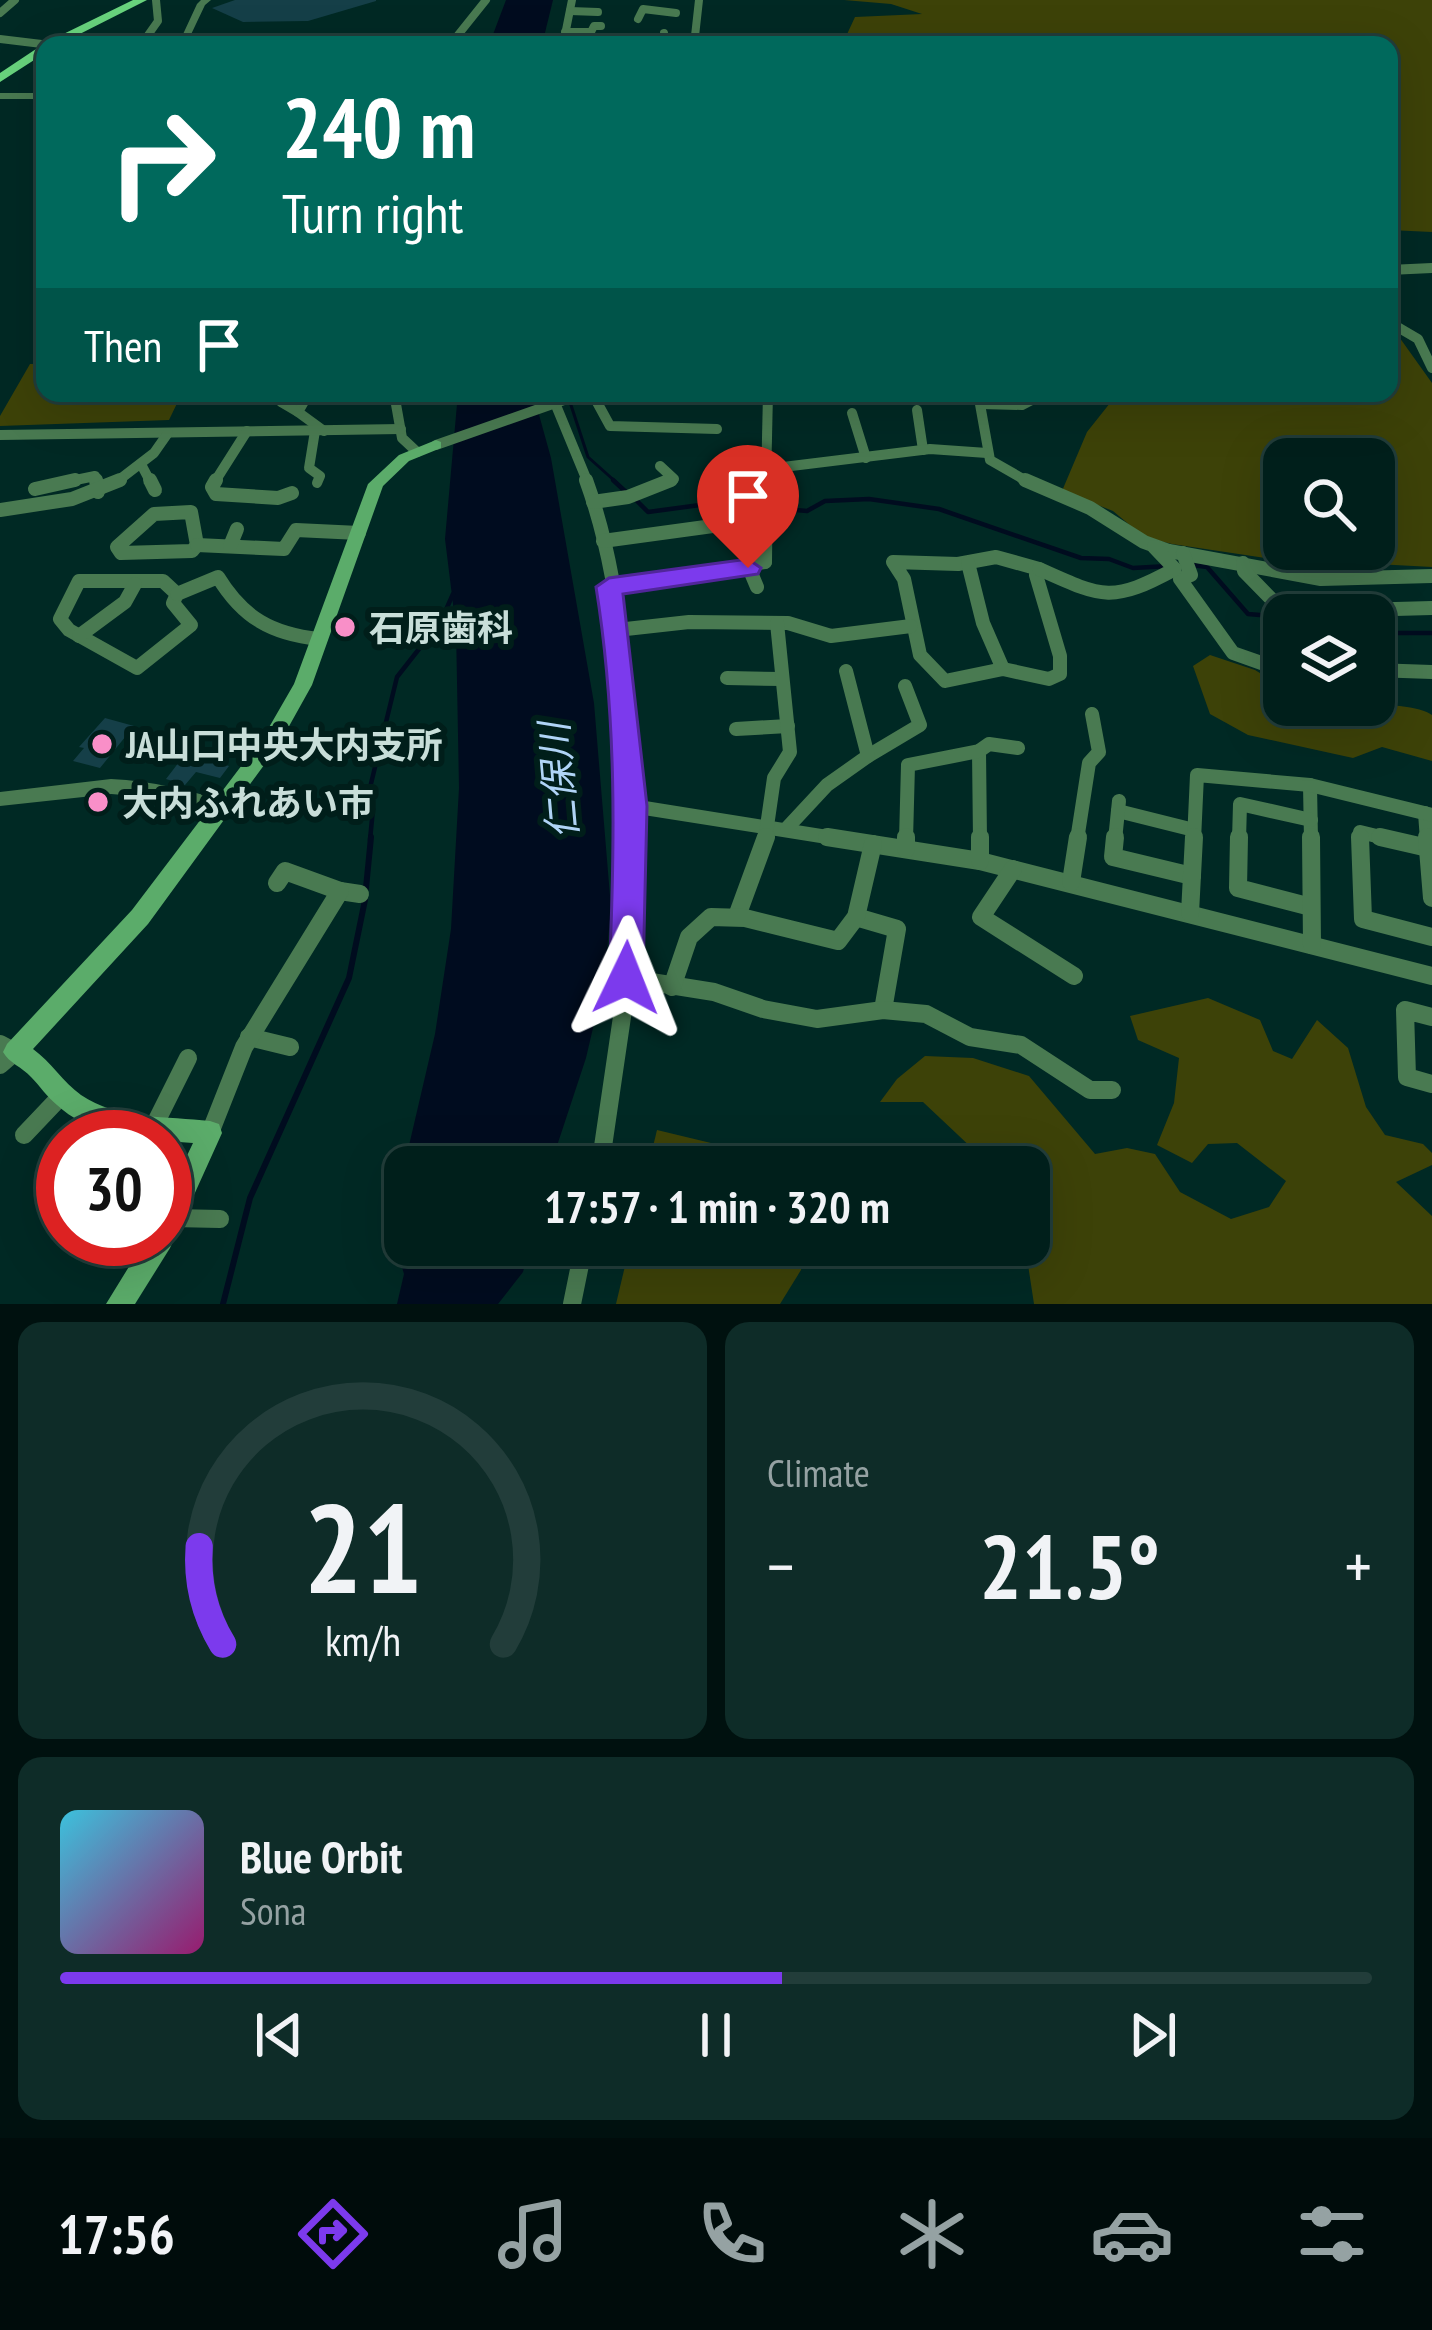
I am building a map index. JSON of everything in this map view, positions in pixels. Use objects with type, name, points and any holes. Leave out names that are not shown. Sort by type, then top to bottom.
[{"type":"main road","points":[[68,36],[142,0]]},
{"type":"main road","points":[[0,78],[36,54]]},
{"type":"main road","points":[[5,1054],[140,917],[285,720],[385,471],[431,447]]},
{"type":"main road","points":[[5,1054],[28,1058],[78,1110]]},
{"type":"main road","points":[[192,1131],[210,1133],[192,1173]]},
{"type":"main road","points":[[119,1304],[143,1266]]},
{"type":"street","points":[[0,13],[15,0]]},
{"type":"street","points":[[147,36],[158,20],[156,0]]},
{"type":"street","points":[[186,36],[207,0]]},
{"type":"street","points":[[457,36],[486,0]]},
{"type":"street","points":[[565,36],[575,11],[572,0]]},
{"type":"street","points":[[676,0],[676,5],[698,9]]},
{"type":"street","points":[[575,11],[598,7]]},
{"type":"street","points":[[638,20],[643,9],[676,16]]},
{"type":"street","points":[[654,19],[698,9]]},
{"type":"street","points":[[566,32],[591,32],[593,26],[601,26]]},
{"type":"street","points":[[0,39],[36,44]]},
{"type":"street","points":[[0,96],[36,97]]},
{"type":"street","points":[[1398,270],[1432,268]]},
{"type":"street","points":[[1398,325],[1429,353],[1432,368]]},
{"type":"street","points":[[281,402],[319,430]]},
{"type":"street","points":[[298,412],[306,402]]},
{"type":"street","points":[[396,402],[405,446],[431,447],[560,402]]},
{"type":"street","points":[[594,402],[610,426],[716,429]]},
{"type":"street","points":[[604,541],[742,522],[758,563],[765,562],[768,402]]},
{"type":"street","points":[[980,402],[988,453],[1000,468],[1053,496],[1090,508],[1154,547],[1175,569],[1132,593],[1078,588],[1039,568],[984,556],[968,563],[893,562],[904,579],[920,655],[945,681],[1003,669],[1049,680],[1060,674],[1060,656],[1036,574],[1039,568]]},
{"type":"street","points":[[550,405],[593,502],[604,541],[632,806],[626,978],[603,1146]]},
{"type":"street","points":[[917,410],[923,451]]},
{"type":"street","points":[[852,413],[866,458]]},
{"type":"street","points":[[0,436],[401,429]]},
{"type":"street","points":[[317,484],[320,476],[309,468],[319,430]]},
{"type":"street","points":[[247,431],[212,487],[216,494],[278,498],[292,493]]},
{"type":"street","points":[[0,510],[45,506],[98,491],[157,454],[168,433]]},
{"type":"street","points":[[766,469],[923,451],[988,453]]},
{"type":"street","points":[[142,466],[155,490]]},
{"type":"street","points":[[593,502],[632,496],[674,478],[660,466]]},
{"type":"street","points":[[44,485],[95,476],[98,491]]},
{"type":"street","points":[[191,512],[197,545],[192,551],[140,554],[121,553],[117,547],[154,514],[191,512]]},
{"type":"street","points":[[230,546],[237,529]]},
{"type":"street","points":[[197,545],[284,549],[296,530],[358,533]]},
{"type":"street","points":[[1154,547],[1347,581],[1432,577]]},
{"type":"street","points":[[1183,553],[1191,574],[1180,579],[1233,653],[1263,664]]},
{"type":"street","points":[[968,563],[982,623],[1003,669]]},
{"type":"street","points":[[1243,563],[1244,571],[1284,612],[1432,608]]},
{"type":"street","points":[[609,587],[748,568],[757,587]]},
{"type":"street","points":[[177,594],[165,577],[135,584],[80,581],[60,619],[79,636],[137,668],[191,625],[173,603],[177,594],[218,578],[235,608],[257,625],[320,639]]},
{"type":"street","points":[[79,636],[125,602],[135,584]]},
{"type":"street","points":[[617,630],[689,622],[777,623],[826,635],[911,626]]},
{"type":"street","points":[[777,623],[790,752],[774,778],[779,827]]},
{"type":"street","points":[[1395,669],[1432,672]]},
{"type":"street","points":[[846,671],[868,756]]},
{"type":"street","points":[[727,678],[746,683],[782,679]]},
{"type":"street","points":[[737,916],[779,827],[827,785],[920,725],[905,686]]},
{"type":"street","points":[[1071,882],[1089,764],[1099,752],[1092,714]]},
{"type":"street","points":[[736,729],[788,727]]},
{"type":"street","points":[[906,849],[908,765],[979,751],[989,744],[1018,748]]},
{"type":"street","points":[[979,751],[980,861]]},
{"type":"street","points":[[1190,913],[1198,775],[1310,785],[1429,814],[1432,898]]},
{"type":"street","points":[[0,799],[117,783],[221,808]]},
{"type":"street","points":[[1310,785],[1312,945]]},
{"type":"street","points":[[1311,820],[1240,804],[1238,888],[1311,907]]},
{"type":"street","points":[[632,806],[1013,868],[1432,976]]},
{"type":"street","points":[[1192,876],[1113,857],[1118,806],[1194,830]]},
{"type":"street","points":[[1428,848],[1360,832],[1363,919],[1432,937]]},
{"type":"street","points":[[672,987],[694,927],[718,915],[737,916],[821,942],[838,941],[856,917],[873,844]]},
{"type":"street","points":[[1013,868],[981,917],[1074,976]]},
{"type":"street","points":[[284,872],[360,894]]},
{"type":"street","points":[[210,1133],[249,1037],[340,890]]},
{"type":"street","points":[[856,917],[896,929],[883,1010]]},
{"type":"street","points":[[626,978],[714,992],[763,1009],[817,1019],[883,1010],[926,1014],[970,1037],[1021,1045],[1090,1090],[1112,1090]]},
{"type":"street","points":[[1432,1017],[1405,1010],[1407,1077],[1432,1084]]},
{"type":"street","points":[[249,1037],[290,1047]]},
{"type":"street","points":[[162,1110],[188,1058]]},
{"type":"street","points":[[24,1135],[62,1094]]},
{"type":"street","points":[[192,1225],[220,1219]]},
{"type":"street","points":[[572,1304],[580,1266]]},
{"type":"green space","points":[[844,0],[1432,0],[1432,232],[1398,230],[1398,36],[846,36],[855,17],[922,14],[891,4]]},
{"type":"green space","points":[[1398,335],[1432,383],[1432,567],[1395,565],[1395,438],[1263,438],[1263,558],[1144,537],[1113,511],[1062,491],[1087,432],[1111,402],[1398,402]]},
{"type":"green space","points":[[30,364],[36,364],[36,402],[178,402],[169,420],[0,426],[0,416]]},
{"type":"green space","points":[[1210,655],[1263,675],[1263,726],[1395,726],[1395,706],[1421,710],[1432,715],[1432,761],[1382,747],[1353,758],[1248,735],[1210,714],[1193,666]]},
{"type":"green space","points":[[1208,998],[1260,1020],[1273,1051],[1292,1059],[1317,1020],[1348,1048],[1366,1107],[1385,1135],[1423,1144],[1432,1153],[1432,1165],[1396,1182],[1432,1216],[1432,1304],[1034,1304],[1028,1266],[1050,1266],[1050,1146],[970,1146],[923,1102],[880,1102],[897,1079],[925,1056],[973,1058],[1029,1076],[1095,1154],[1127,1148],[1155,1154],[1180,1192],[1231,1219],[1269,1207],[1286,1181],[1237,1143],[1208,1144],[1192,1163],[1157,1145],[1174,1103],[1179,1058],[1138,1040],[1130,1016]]},
{"type":"green space","points":[[657,1130],[724,1146],[653,1146]]},
{"type":"green space","points":[[625,1266],[802,1266],[780,1304],[616,1304]]},
{"type":"water","points":[[506,0],[553,0],[544,36],[492,36]]},
{"type":"water","name":"仁保川","points":[[457,402],[535,402],[551,458],[594,703],[611,908],[604,981],[586,1058],[557,1146],[409,1146],[435,1034],[451,929],[459,788],[456,628],[445,539]]},
{"type":"water","points":[[402,1266],[525,1266],[498,1304],[397,1304]]},
{"type":"building","points":[[235,0],[376,1],[308,21],[243,22],[212,8]]},
{"type":"building","name":"JA山口中央大内支所","points":[[105,718],[134,726],[100,768],[73,761],[84,748],[79,747]]},
{"type":"building","points":[[186,753],[229,766],[220,778],[196,772],[185,785],[166,779]]},
{"type":"waterway","points":[[570,402],[588,457],[617,483]]},
{"type":"waterway","points":[[613,480],[627,493]]},
{"type":"waterway","points":[[636,500],[648,512],[715,503],[807,511],[825,501],[869,499],[939,509],[1081,558],[1109,559],[1133,568],[1169,566]]},
{"type":"waterway","points":[[1192,565],[1207,567],[1248,614],[1263,615]]},
{"type":"waterway","points":[[370,840],[373,809],[367,800],[397,677],[441,621],[453,594]]},
{"type":"waterway","points":[[1395,633],[1432,633]]},
{"type":"waterway","points":[[366,888],[371,837]]},
{"type":"waterway","points":[[223,1304],[250,1198],[349,978],[365,900]]},
{"type":"place","name":"石原歯科","points":[[345,627]]},
{"type":"place","name":"JA山口中央大内支所","points":[[102,744]]},
{"type":"place","name":"大内ふれあい市","points":[[98,802]]},
{"type":"route","points":[[626,978],[632,806],[609,587],[748,568]]}]
